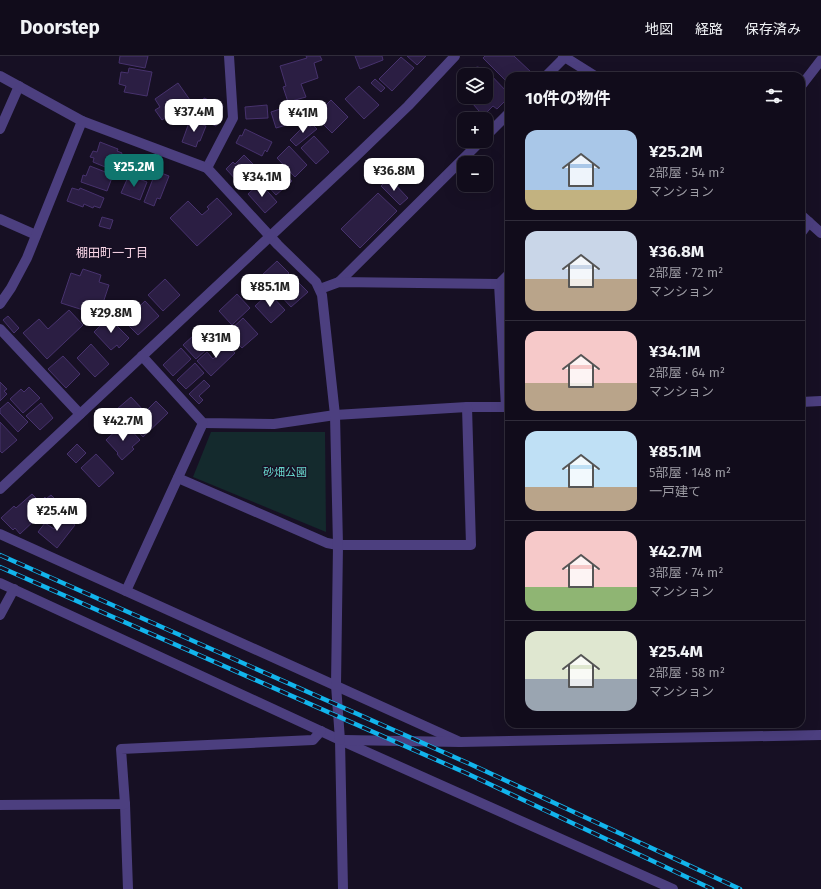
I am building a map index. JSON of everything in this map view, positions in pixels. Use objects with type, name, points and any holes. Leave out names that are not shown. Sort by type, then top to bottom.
[{"type":"street","points":[[207,168],[233,118],[229,56]]},
{"type":"street","points":[[0,489],[387,126],[455,56]]},
{"type":"street","points":[[550,72],[564,57],[588,72]]},
{"type":"street","points":[[805,81],[821,60]]},
{"type":"street","points":[[0,76],[82,121],[207,168],[316,282],[320,289],[322,295],[334,415],[338,545],[336,686],[340,740],[343,889]]},
{"type":"street","points":[[0,129],[20,86]]},
{"type":"street","points":[[493,129],[505,117]]},
{"type":"street","points":[[0,304],[11,288],[27,258],[82,121]]},
{"type":"street","points":[[339,282],[473,148]]},
{"type":"street","points":[[805,218],[821,233]]},
{"type":"street","points":[[0,219],[36,235]]},
{"type":"street","points":[[805,228],[809,222]]},
{"type":"street","points":[[320,289],[339,282],[499,284],[505,278]]},
{"type":"street","points":[[499,284],[505,376]]},
{"type":"street","points":[[0,329],[80,414]]},
{"type":"street","points":[[142,356],[203,423],[274,424],[334,415],[467,407],[505,407]]},
{"type":"street","points":[[805,402],[821,401]]},
{"type":"street","points":[[178,478],[327,543],[338,545],[471,545],[467,407]]},
{"type":"street","points":[[126,591],[203,423]]},
{"type":"street","points":[[0,534],[460,742]]},
{"type":"street","points":[[0,583],[320,731],[672,889]]},
{"type":"street","points":[[0,615],[14,589]]},
{"type":"street","points":[[128,889],[125,804],[121,749],[313,740],[320,731]]},
{"type":"street","points":[[340,740],[460,742],[821,735]]},
{"type":"street","points":[[0,806],[125,804]]},
{"type":"green space","name":"砂畑公園","points":[[211,432],[325,432],[326,532],[193,477]]},
{"type":"building","points":[[120,56],[148,56],[145,68],[119,63]]},
{"type":"building","points":[[306,56],[320,56],[322,60],[314,63],[318,78],[301,84],[306,97],[288,102],[283,87],[286,86],[280,66],[307,58]]},
{"type":"building","points":[[355,56],[382,56],[383,60],[360,69]]},
{"type":"building","points":[[407,56],[426,56],[417,65]]},
{"type":"building","points":[[485,56],[514,56],[531,72],[505,72],[505,80],[483,58]]},
{"type":"building","points":[[401,57],[414,68],[392,91],[379,79]]},
{"type":"building","points":[[129,68],[152,72],[147,96],[124,92],[126,86],[119,84],[121,72],[128,73]]},
{"type":"building","points":[[493,77],[505,90],[505,101],[497,109],[493,106],[487,112],[478,112],[479,111],[473,104],[493,104]]},
{"type":"building","points":[[375,79],[385,88],[381,92],[371,83]]},
{"type":"building","points":[[178,83],[190,100],[162,120],[155,110],[160,107],[155,99]]},
{"type":"building","points":[[359,86],[379,105],[364,119],[345,99]]},
{"type":"building","points":[[204,98],[223,106],[216,126],[196,118]]},
{"type":"building","points":[[331,100],[348,117],[332,133],[315,116]]},
{"type":"building","points":[[267,105],[268,118],[246,119],[245,107]]},
{"type":"building","points":[[292,105],[297,122],[276,128],[271,112]]},
{"type":"building","points":[[190,120],[206,126],[196,147],[182,142]]},
{"type":"building","points":[[307,123],[310,127],[312,124],[317,129],[296,146],[290,140]]},
{"type":"building","points":[[245,129],[272,142],[267,152],[265,150],[262,156],[236,143],[240,135],[242,136]]},
{"type":"building","points":[[314,136],[329,152],[316,164],[301,148]]},
{"type":"building","points":[[100,142],[118,149],[117,151],[122,153],[115,171],[93,162],[94,158],[90,157],[93,151],[97,152]]},
{"type":"building","points":[[289,146],[307,165],[295,177],[277,158]]},
{"type":"building","points":[[244,155],[255,166],[238,182],[226,169],[233,162],[235,164]]},
{"type":"building","points":[[90,166],[113,175],[107,191],[81,182],[83,175],[86,176]]},
{"type":"building","points":[[279,168],[292,181],[276,195],[264,182]]},
{"type":"building","points":[[156,171],[169,176],[160,199],[157,198],[154,206],[144,202]]},
{"type":"building","points":[[129,175],[147,182],[140,200],[121,193]]},
{"type":"building","points":[[389,178],[408,198],[400,205],[381,186]]},
{"type":"building","points":[[260,183],[277,202],[265,213],[248,194]]},
{"type":"building","points":[[72,188],[79,190],[80,188],[104,198],[100,208],[94,206],[93,208],[84,204],[83,207],[67,201]]},
{"type":"building","points":[[378,193],[397,211],[360,248],[341,229]]},
{"type":"building","points":[[217,198],[232,214],[197,246],[170,218],[188,201],[202,215],[209,209],[207,207]]},
{"type":"building","points":[[102,217],[113,220],[110,229],[99,226]]},
{"type":"building","points":[[277,261],[289,273],[273,289],[261,276]]},
{"type":"building","points":[[83,269],[101,275],[99,282],[109,285],[99,315],[61,303],[71,273],[80,276]]},
{"type":"building","points":[[257,274],[266,284],[263,287],[254,278]]},
{"type":"building","points":[[294,278],[308,292],[291,307],[278,293]]},
{"type":"building","points":[[165,279],[180,295],[163,311],[148,295]]},
{"type":"building","points":[[269,293],[285,310],[271,323],[255,306]]},
{"type":"building","points":[[237,294],[250,308],[232,325],[219,311]]},
{"type":"building","points":[[145,301],[159,316],[138,335],[124,321]]},
{"type":"building","points":[[69,310],[83,325],[47,359],[23,333],[39,319],[48,329]]},
{"type":"building","points":[[8,316],[19,328],[14,333],[3,320]]},
{"type":"building","points":[[107,316],[129,338],[119,348],[117,345],[111,350],[94,332],[100,326],[98,324]]},
{"type":"building","points":[[243,318],[258,334],[242,348],[227,333]]},
{"type":"building","points":[[205,325],[218,339],[196,359],[183,345]]},
{"type":"building","points":[[225,343],[235,353],[211,376],[197,361],[207,352],[213,359],[216,356],[212,352],[217,348],[218,350]]},
{"type":"building","points":[[91,344],[109,364],[95,377],[77,358]]},
{"type":"building","points":[[181,348],[191,359],[173,376],[163,365]]},
{"type":"building","points":[[63,356],[80,374],[66,388],[48,369]]},
{"type":"building","points":[[195,363],[204,373],[186,389],[177,380]]},
{"type":"building","points":[[204,380],[210,386],[199,396],[203,400],[199,404],[189,394]]},
{"type":"building","points":[[0,382],[7,389],[4,391],[7,394],[0,401]]},
{"type":"building","points":[[29,387],[40,398],[23,413],[10,399],[21,389],[24,392]]},
{"type":"building","points":[[131,397],[145,412],[156,401],[168,413],[143,437],[117,409]]},
{"type":"building","points":[[8,402],[28,422],[18,432],[0,413],[0,409]]},
{"type":"building","points":[[41,403],[53,418],[40,430],[26,416]]},
{"type":"building","points":[[0,422],[17,440],[2,453],[0,451]]},
{"type":"building","points":[[121,426],[126,432],[129,428],[140,440],[132,447],[134,449],[122,460],[117,454],[118,453],[106,440]]},
{"type":"building","points":[[77,444],[86,453],[76,463],[67,454]]},
{"type":"building","points":[[96,454],[114,473],[99,487],[81,468]]},
{"type":"building","points":[[32,494],[40,502],[45,497],[46,499],[51,495],[56,500],[20,534],[15,528],[13,530],[1,518],[14,506],[16,508]]},
{"type":"building","points":[[64,517],[75,525],[57,548],[38,532],[45,523],[54,529]]},
{"type":"railway","points":[[0,555],[470,764],[740,889]]},
{"type":"railway","points":[[0,567],[466,773],[712,889]]},
{"type":"district","name":"棚田町一丁目","points":[[112,253]]}]
